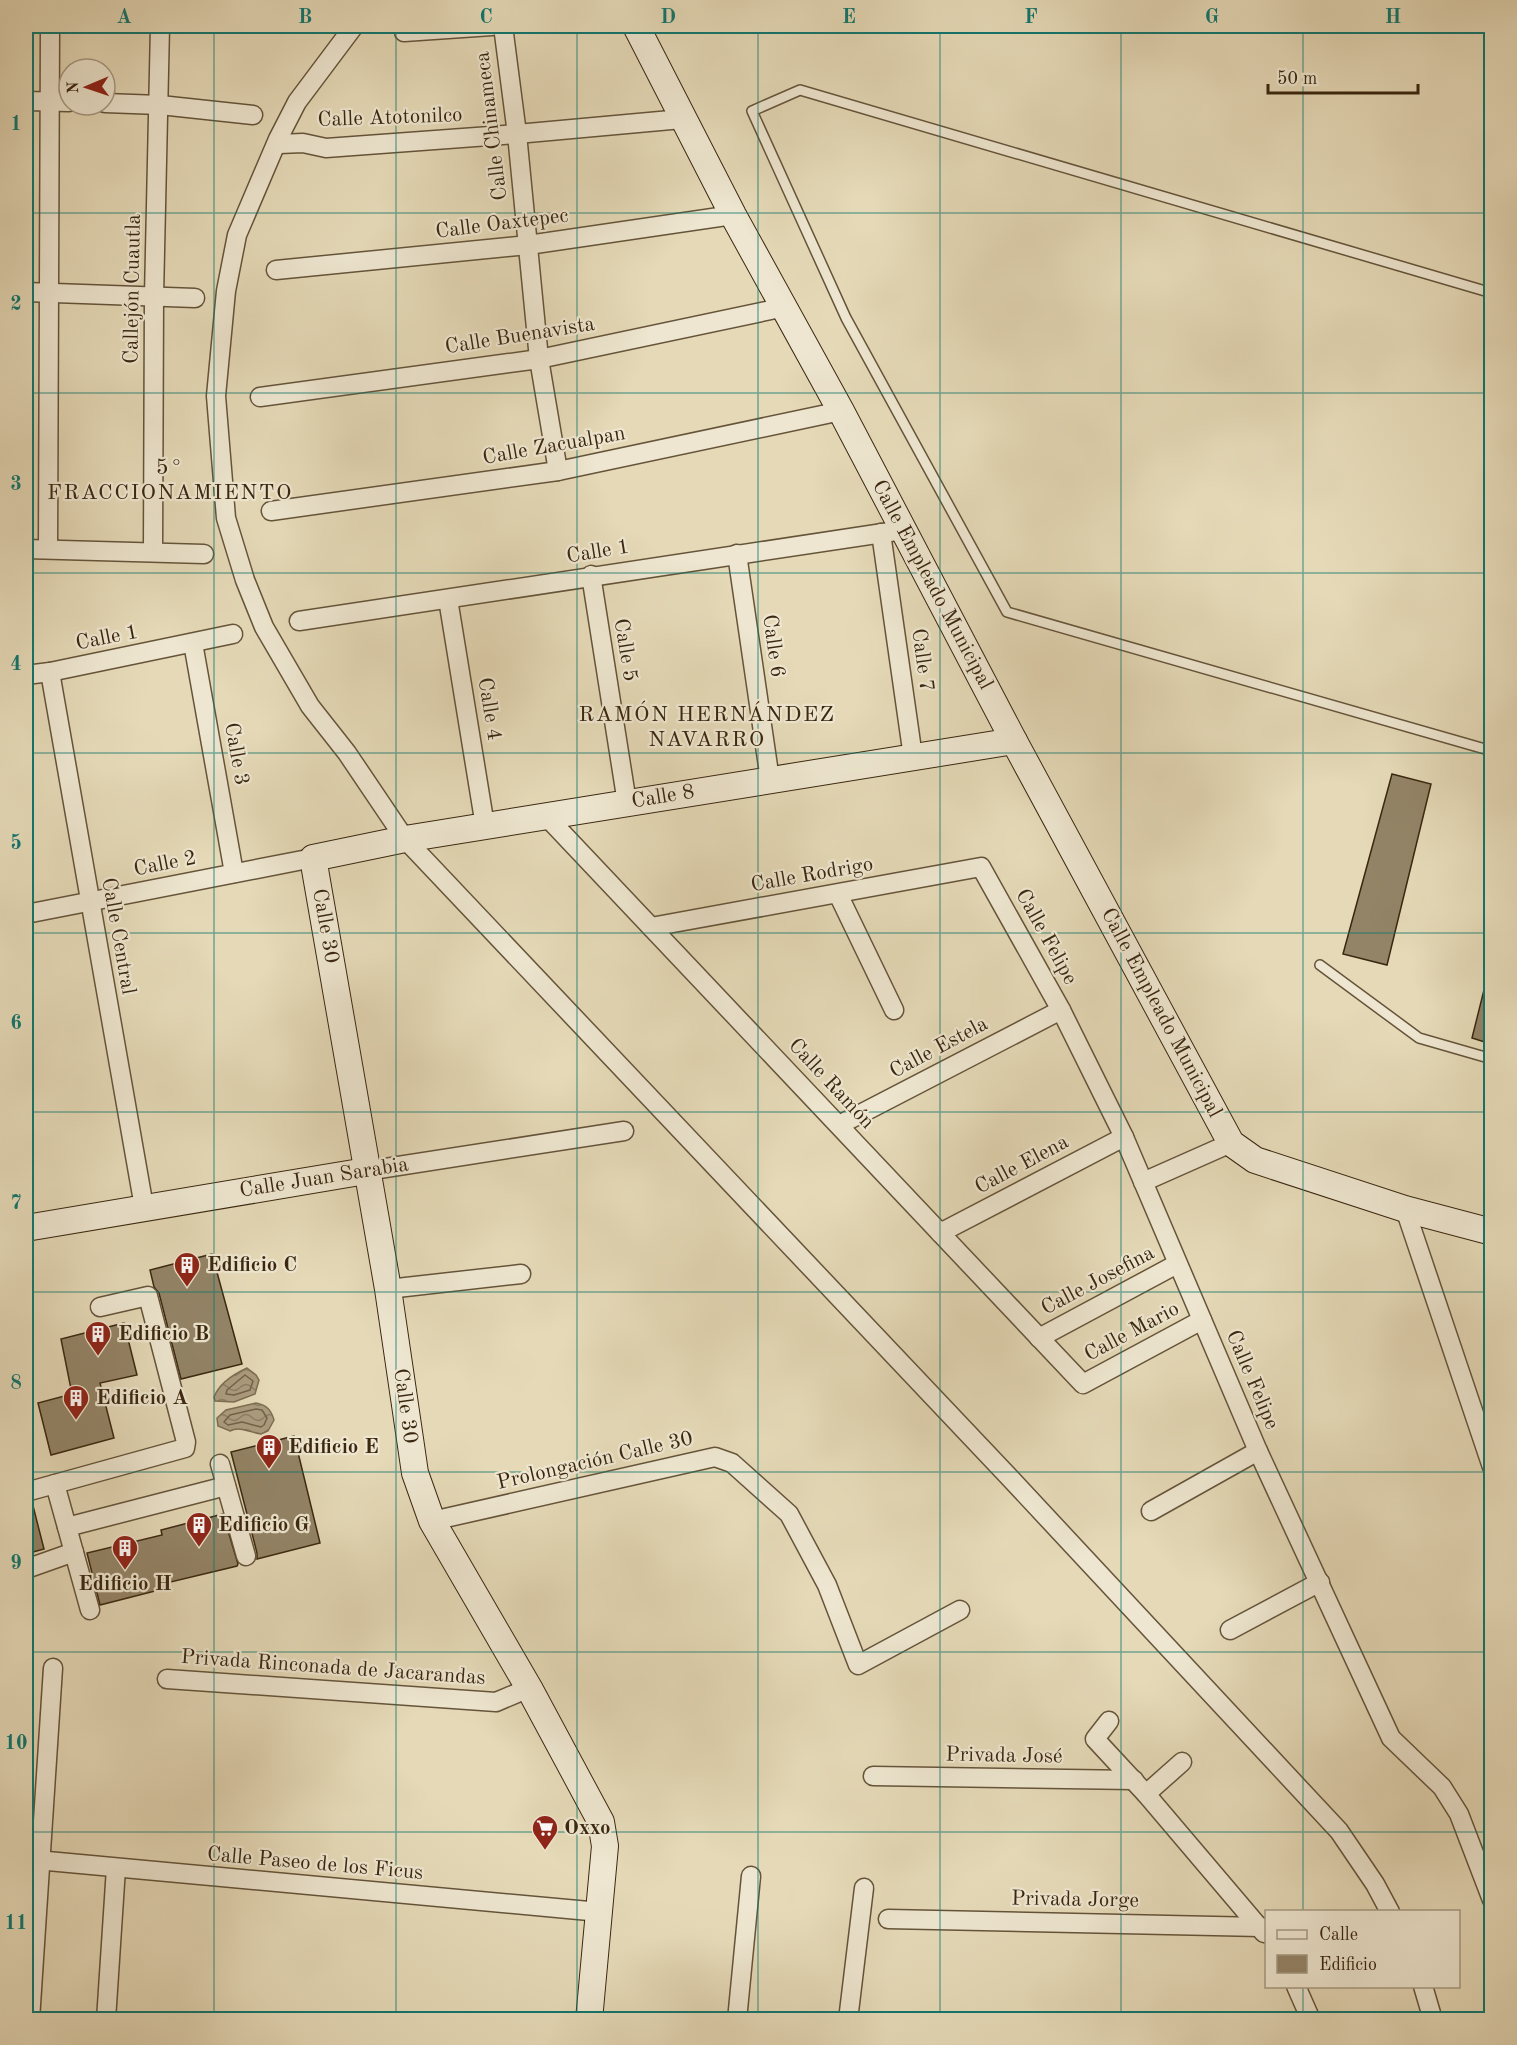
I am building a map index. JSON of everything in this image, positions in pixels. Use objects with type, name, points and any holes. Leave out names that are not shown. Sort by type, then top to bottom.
[{"type":"street","points":[[48,549],[50,26]]},
{"type":"street","name":"Callejón Cuautla","points":[[153,552],[154,296],[160,26]]},
{"type":"street","points":[[354,26],[297,102],[278,139],[237,235],[226,291],[216,396],[226,518],[245,580],[264,627],[310,706],[347,753],[405,839],[1010,1478],[1338,1831],[1375,1884],[1389,1910]]},
{"type":"street","points":[[404,32],[492,26]]},
{"type":"street","name":"Calle Chinameca","points":[[503,26],[517,134],[539,359],[558,471]]},
{"type":"street","name":"Calle Empleado Municipal","points":[[636,26],[733,215],[842,411],[892,531],[1014,741],[1232,1143]]},
{"type":"street","points":[[26,101],[57,102]]},
{"type":"street","points":[[117,103],[160,105],[253,115]]},
{"type":"street","name":"Calle Atotonilco","points":[[279,144],[303,143],[326,148],[682,119]]},
{"type":"street","name":"Calle Oaxtepec","points":[[276,270],[528,245],[733,215]]},
{"type":"street","points":[[26,292],[195,298]]},
{"type":"street","name":"Calle Buenavista","points":[[260,397],[539,359],[785,308]]},
{"type":"street","name":"Calle Zacualpan","points":[[272,511],[558,471],[842,411]]},
{"type":"street","name":"Calle 1","points":[[299,621],[892,531]]},
{"type":"street","name":"Calle 7","points":[[892,531],[913,757]]},
{"type":"street","points":[[26,549],[204,554]]},
{"type":"street","name":"Calle 6","points":[[737,554],[770,780]]},
{"type":"street","name":"Calle 5","points":[[591,576],[627,803]]},
{"type":"street","name":"Calle 4","points":[[448,599],[485,826]]},
{"type":"street","name":"Calle 1","points":[[26,675],[233,634]]},
{"type":"street","name":"Calle 3","points":[[193,643],[234,873]]},
{"type":"street","name":"Calle Central","points":[[50,672],[144,1207]]},
{"type":"street","name":"Calle 8","points":[[313,858],[405,839],[1014,741]]},
{"type":"street","name":"Calle Ramón","points":[[546,816],[1083,1384]]},
{"type":"street","name":"Calle 2","points":[[26,914],[313,858]]},
{"type":"street","name":"Calle 30","points":[[313,858],[388,1289],[415,1473],[432,1521],[529,1688],[601,1822],[605,1846],[589,2019]]},
{"type":"street","name":"Calle Rodrigo","points":[[651,927],[981,867]]},
{"type":"street","name":"Calle Felipe","points":[[981,867],[1061,1010],[1124,1137],[1258,1451],[1391,1738],[1442,1787],[1459,1814],[1491,1900]]},
{"type":"street","points":[[838,894],[894,1010]]},
{"type":"street","name":"Calle Estela","points":[[839,1125],[1061,1010]]},
{"type":"street","name":"Calle Juan Sarabia","points":[[26,1228],[144,1207],[624,1131]]},
{"type":"street","name":"Calle Elena","points":[[940,1233],[1124,1137]]},
{"type":"street","points":[[1143,1182],[1232,1143],[1255,1160],[1405,1209],[1491,1232]]},
{"type":"street","points":[[1405,1209],[1491,1467]]},
{"type":"street","name":"Calle Josefina","points":[[1039,1338],[1178,1264]]},
{"type":"street","points":[[388,1289],[521,1274]]},
{"type":"street","points":[[26,1492],[185,1448],[186,1442],[148,1296],[100,1307]]},
{"type":"street","name":"Calle Mario","points":[[1083,1384],[1202,1320]]},
{"type":"street","points":[[1151,1511],[1258,1451]]},
{"type":"street","name":"Prolongación Calle 30","points":[[432,1521],[715,1457],[732,1463],[789,1514],[827,1585],[858,1665],[960,1610]]},
{"type":"street","points":[[220,1464],[246,1556]]},
{"type":"street","points":[[56,1484],[90,1610]]},
{"type":"street","points":[[67,1527],[226,1486]]},
{"type":"street","points":[[26,1569],[74,1552]]},
{"type":"street","points":[[1230,1630],[1320,1582]]},
{"type":"street","points":[[30,2019],[33,1859],[53,1668]]},
{"type":"street","name":"Privada Rinconada de Jacarandas","points":[[167,1679],[496,1702],[529,1688]]},
{"type":"street","points":[[1109,1721],[1095,1739],[1140,1787],[1264,1932]]},
{"type":"street","points":[[1140,1787],[1182,1762]]},
{"type":"street","name":"Privada José","points":[[873,1776],[1140,1787]]},
{"type":"street","name":"Calle Paseo de los Ficus","points":[[33,1859],[600,1912]]},
{"type":"street","points":[[106,2019],[117,1868]]},
{"type":"street","points":[[737,2019],[751,1876]]},
{"type":"street","points":[[848,2019],[864,1888]]},
{"type":"street","name":"Privada Jorge","points":[[888,1919],[1264,1932]]},
{"type":"street","points":[[1297,1988],[1311,2019]]},
{"type":"street","points":[[1424,1988],[1433,2019]]},
{"type":"lane","points":[[1491,292],[800,90],[752,111],[846,318],[1007,612],[1491,751]]},
{"type":"lane","points":[[1320,965],[1419,1038],[1491,1059]]},
{"type":"water","points":[[247,1368],[259,1380],[255,1394],[234,1402],[215,1401],[216,1392],[223,1384]]},
{"type":"water","points":[[256,1403],[266,1407],[273,1416],[274,1420],[268,1431],[261,1434],[241,1429],[230,1431],[218,1426],[217,1418],[226,1410]]},
{"type":"building","points":[[1392,774],[1431,784],[1387,965],[1343,954]]},
{"type":"building","points":[[1486,982],[1491,983],[1491,1044],[1472,1038]]},
{"type":"building","points":[[212,1254],[242,1364],[181,1379],[159,1293],[154,1287],[150,1270]]},
{"type":"building","points":[[124,1323],[137,1375],[100,1383],[114,1438],[51,1455],[38,1403],[72,1394],[61,1339]]},
{"type":"building","points":[[294,1436],[320,1543],[257,1559],[231,1452]]},
{"type":"building","points":[[32,1502],[44,1549],[26,1554],[26,1503]]},
{"type":"building","points":[[223,1514],[237,1566],[162,1584],[163,1589],[100,1605],[87,1553],[162,1535],[161,1530]]},
{"type":"place","name":"Edificio C","points":[[187,1288]]},
{"type":"place","name":"Edificio B","points":[[98,1357]]},
{"type":"place","name":"Edificio A","points":[[76,1421]]},
{"type":"place","name":"Edificio E","points":[[269,1470]]},
{"type":"place","name":"Edificio G","points":[[199,1548]]},
{"type":"place","name":"Edificio H","points":[[125,1571]]},
{"type":"place","name":"Oxxo","points":[[545,1851]]},
{"type":"district","name":"5° FRACCIONAMIENTO","points":[[170,480]]},
{"type":"district","name":"RAMÓN HERNÁNDEZ NAVARRO","points":[[707,728]]}]
